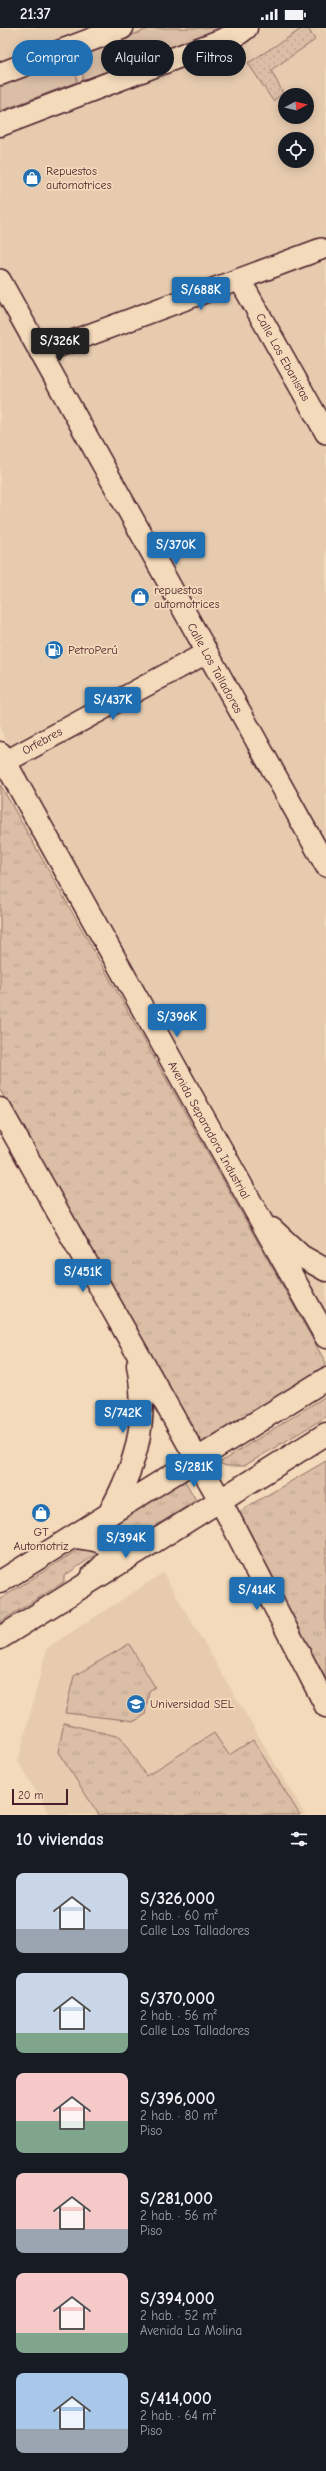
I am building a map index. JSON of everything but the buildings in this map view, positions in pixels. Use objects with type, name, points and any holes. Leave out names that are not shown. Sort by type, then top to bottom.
[{"type":"main road","points":[[0,125],[144,72],[238,34],[246,28]]},
{"type":"main road","points":[[0,74],[113,30]]},
{"type":"main road","name":"Avenida Separadora Industrial","points":[[2,758],[245,1196],[326,1337]]},
{"type":"main road","points":[[0,1109],[220,1500],[326,1706]]},
{"type":"main road","points":[[245,1196],[272,1229],[301,1256],[326,1270]]},
{"type":"main road","points":[[109,1514],[125,1485],[139,1440],[142,1421],[142,1387],[137,1354]]},
{"type":"main road","points":[[0,1582],[326,1379]]},
{"type":"main road","points":[[0,1638],[326,1434]]},
{"type":"main road","points":[[64,1598],[100,1568],[110,1554],[107,1544],[101,1540],[74,1537]]},
{"type":"street","points":[[40,353],[321,249]]},
{"type":"street","name":"Calle Los Talladores","points":[[0,280],[206,653],[326,866]]},
{"type":"street","name":"Calle Los Ebanistas","points":[[240,280],[326,433]]},
{"type":"street","name":"Orfebres","points":[[2,758],[206,653]]},
{"type":"shaded area","points":[[0,28],[326,28],[326,1316],[247,1168],[0,729]]},
{"type":"shaded area","name":"Universidad SEL","points":[[163,1573],[305,1815],[50,1815],[18,1761],[47,1648]]},
{"type":"green space","points":[[151,28],[224,28],[191,40],[182,40],[182,43],[174,46],[174,40],[119,40]]},
{"type":"green space","points":[[303,28],[308,28],[315,40],[271,70],[280,88],[278,88],[278,97],[273,101],[248,63]]},
{"type":"green space","points":[[101,47],[101,73],[83,80],[83,76],[93,76],[93,50]]},
{"type":"green space","points":[[23,76],[77,76],[77,82],[0,111],[0,84]]},
{"type":"green space","points":[[0,784],[326,1363],[326,1365],[199,1448],[0,1090]]},
{"type":"green space","points":[[326,1396],[326,1417],[244,1466],[226,1466],[219,1463]]},
{"type":"green space","points":[[326,1461],[326,1679],[238,1512]]},
{"type":"green space","points":[[185,1481],[196,1500],[123,1547],[118,1537],[104,1529]]},
{"type":"green space","points":[[79,1549],[95,1550],[98,1553],[64,1576],[64,1582],[0,1622],[0,1599]]},
{"type":"green space","points":[[129,1644],[155,1687],[149,1691],[145,1715],[135,1721],[65,1713],[74,1676]]},
{"type":"green space","points":[[64,1723],[120,1737],[146,1776],[214,1733],[229,1755],[253,1740],[300,1815],[99,1815],[58,1752]]},
{"type":"place","name":"Repuestos automotrices","points":[[32,178]]},
{"type":"place","name":"repuestos automotrices","points":[[140,597]]},
{"type":"place","name":"PetroPerú","points":[[54,650]]},
{"type":"place","name":"GT Automotriz","points":[[41,1513]]},
{"type":"place","name":"Universidad SEL","points":[[136,1704]]}]
